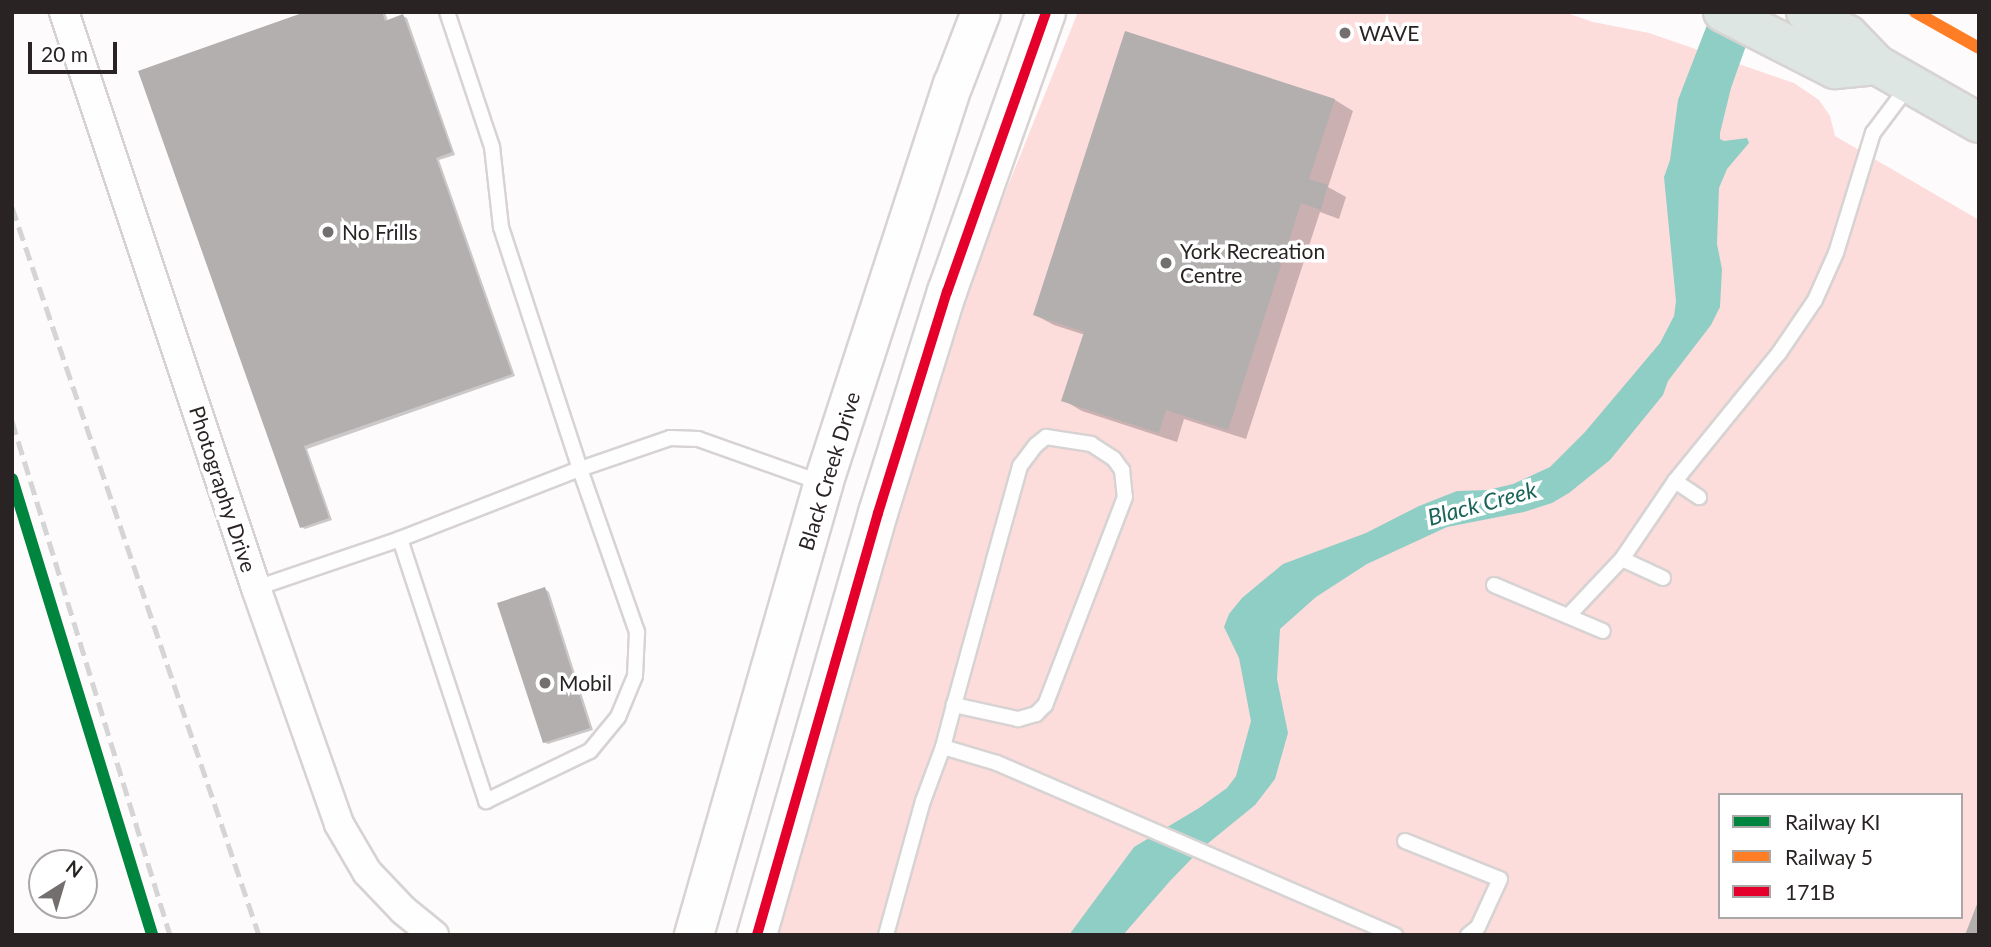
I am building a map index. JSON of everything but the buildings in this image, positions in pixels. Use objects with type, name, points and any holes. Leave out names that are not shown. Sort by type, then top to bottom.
[{"type":"main road","name":"Black Creek Drive","points":[[694,935],[823,484],[953,85],[981,12]]},
{"type":"main road","points":[[757,935],[863,564],[939,318],[1046,12]]},
{"type":"main road","points":[[1723,12],[1835,69],[1877,65]]},
{"type":"main road","points":[[1807,12],[1848,35],[1877,65],[1979,123]]},
{"type":"street","name":"Photography Drive","points":[[64,12],[256,588],[339,824],[368,872],[412,918],[434,935]]},
{"type":"lane","points":[[400,539],[486,801],[590,751],[618,717],[635,676],[637,632],[579,469],[501,227],[492,147],[447,12]]},
{"type":"lane","points":[[1569,615],[1622,559],[1675,481],[1779,353],[1815,300],[1836,253],[1873,133],[1910,84]]},
{"type":"lane","points":[[256,588],[400,539],[579,469],[670,438],[685,437],[823,484]]},
{"type":"lane","points":[[886,935],[923,801],[943,747],[954,705],[1020,466],[1036,445],[1046,438],[1079,440],[1105,452],[1122,470],[1125,497],[1123,510],[1045,705],[1036,714],[1018,719],[954,705]]},
{"type":"lane","points":[[1675,481],[1699,497]]},
{"type":"lane","points":[[1622,559],[1663,578]]},
{"type":"lane","points":[[1494,585],[1603,631]]},
{"type":"lane","points":[[943,747],[997,763],[1395,935]]},
{"type":"lane","points":[[1405,841],[1500,879],[1478,927],[1468,935]]},
{"type":"shaded area","points":[[1078,12],[1564,12],[1593,22],[1649,33],[1794,83],[1819,100],[1830,116],[1835,136],[1979,220],[1979,935],[778,935],[864,626],[984,245]]},
{"type":"water","name":"Black Creek","points":[[1712,12],[1758,12],[1731,88],[1720,133],[1720,139],[1724,141],[1747,138],[1749,143],[1727,169],[1719,188],[1717,244],[1722,269],[1720,307],[1711,325],[1668,381],[1663,395],[1610,460],[1569,493],[1552,503],[1524,512],[1447,527],[1367,564],[1316,597],[1280,629],[1277,679],[1288,733],[1275,779],[1255,805],[1201,849],[1123,935],[1069,935],[1134,847],[1199,808],[1227,788],[1236,776],[1251,721],[1239,658],[1224,627],[1229,614],[1242,598],[1283,564],[1366,533],[1419,506],[1457,491],[1488,490],[1513,484],[1550,467],[1585,432],[1660,343],[1674,316],[1676,301],[1664,177],[1670,160],[1678,100]]},
{"type":"railway","points":[[12,207],[259,935]]},
{"type":"railway","points":[[12,421],[170,935]]},
{"type":"rail line","name":"5","points":[[1915,12],[1979,48]]},
{"type":"rail line","name":"KI","points":[[12,479],[152,935]]},
{"type":"transit line","name":"171B","points":[[757,935],[878,513],[947,292],[1046,12]]},
{"type":"place","name":"WAVE","points":[[1345,33]]},
{"type":"place","name":"No Frills","points":[[328,232]]},
{"type":"place","name":"York Recreation Centre","points":[[1166,263]]},
{"type":"place","name":"Mobil","points":[[545,683]]}]
